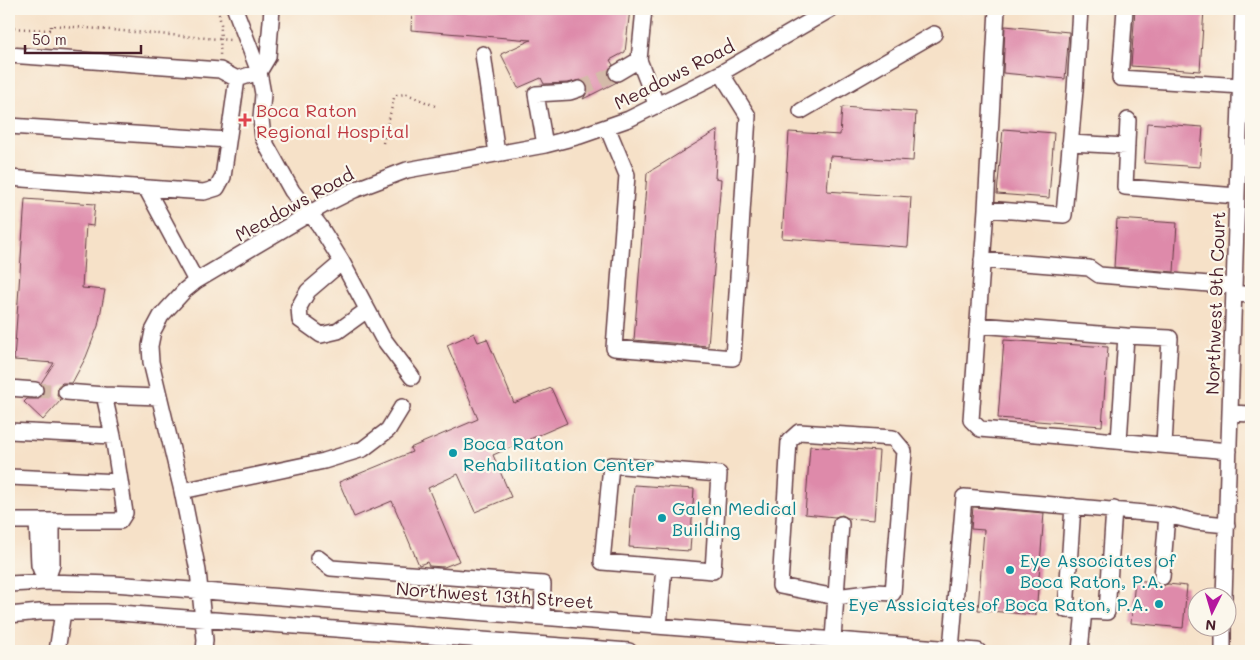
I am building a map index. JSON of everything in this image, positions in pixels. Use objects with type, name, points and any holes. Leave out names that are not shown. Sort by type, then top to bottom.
[{"type":"street","points":[[236,9],[259,72],[263,94],[261,119],[263,138],[292,191],[319,225],[342,262],[382,337],[412,377]]},
{"type":"street","points":[[9,56],[220,70],[237,79],[259,72],[268,57],[272,9]]},
{"type":"street","points":[[644,9],[639,60],[657,106]]},
{"type":"street","name":"Meadows Road","points":[[204,651],[198,571],[182,491],[150,362],[150,346],[153,331],[161,316],[172,303],[196,281],[310,213],[354,190],[406,170],[545,145],[629,119],[721,74],[832,9]]},
{"type":"street","points":[[997,9],[986,209],[971,420],[980,429],[1229,451]]},
{"type":"street","points":[[986,209],[1064,214],[1080,9]]},
{"type":"street","points":[[1125,9],[1120,78],[1241,86]]},
{"type":"street","name":"Northwest 9th Court","points":[[1224,588],[1243,9]]},
{"type":"street","points":[[801,111],[934,34]]},
{"type":"street","points":[[483,54],[497,154]]},
{"type":"street","points":[[617,73],[639,60]]},
{"type":"street","points":[[606,127],[627,175],[614,348],[733,358],[748,116],[721,74]]},
{"type":"street","points":[[9,178],[204,192],[217,188],[222,177],[237,79]]},
{"type":"street","points":[[545,145],[536,94],[570,92],[578,89]]},
{"type":"street","points":[[1128,120],[1125,187],[1237,196]]},
{"type":"street","points":[[9,126],[228,140]]},
{"type":"street","points":[[1070,143],[1127,146]]},
{"type":"street","points":[[146,188],[196,281]]},
{"type":"street","points":[[982,260],[1089,268],[1100,275],[1234,290],[1251,295]]},
{"type":"street","points":[[342,262],[308,291],[299,307],[300,320],[321,335],[338,331],[367,310]]},
{"type":"street","points":[[978,325],[1170,338],[1164,445]]},
{"type":"street","points":[[1119,441],[1126,336]]},
{"type":"street","points":[[9,388],[35,390]]},
{"type":"street","points":[[66,392],[159,397]]},
{"type":"street","points":[[9,521],[120,521],[125,513],[113,436],[104,395]]},
{"type":"street","points":[[182,491],[324,461],[363,450],[388,430],[402,407]]},
{"type":"street","points":[[1230,413],[1251,414]]},
{"type":"street","points":[[9,431],[113,436]]},
{"type":"street","points":[[799,432],[893,438],[904,451],[894,593],[875,592],[836,597],[780,586],[789,441],[799,432]]},
{"type":"street","points":[[611,465],[719,474],[713,571],[664,567],[602,562],[611,465]]},
{"type":"street","points":[[9,477],[120,482]]},
{"type":"street","points":[[951,649],[964,496],[1114,509],[1167,515],[1196,522],[1227,524]]},
{"type":"street","points":[[1073,506],[1066,610],[1107,612],[1114,509]]},
{"type":"street","points":[[1162,576],[1167,515]]},
{"type":"street","points":[[45,521],[52,565],[46,582]]},
{"type":"street","points":[[833,639],[841,524]]},
{"type":"street","points":[[318,558],[331,568],[543,584],[542,617]]},
{"type":"street","points":[[658,626],[664,567]]},
{"type":"street","name":"Northwest 13th Street","points":[[9,584],[46,582],[114,584],[833,639],[918,648],[978,651]]},
{"type":"street","points":[[1080,651],[1084,610]]},
{"type":"street","points":[[57,651],[63,612]]},
{"type":"street","points":[[9,614],[106,612],[203,619],[434,644],[628,651]]},
{"type":"street","points":[[1223,651],[1224,638]]},
{"type":"path","points":[[218,9],[222,24],[220,70]]},
{"type":"path","points":[[9,28],[51,30],[51,25],[221,39],[248,43]]},
{"type":"path","points":[[383,143],[394,98],[397,95],[407,94],[435,106]]},
{"type":"building","points":[[412,9],[630,9],[625,52],[610,60],[613,65],[609,69],[609,77],[612,81],[617,82],[583,99],[588,91],[588,87],[586,82],[580,80],[568,83],[544,84],[541,78],[518,88],[501,54],[531,40],[411,30]]},
{"type":"building","points":[[1135,9],[1204,9],[1200,71],[1131,66]]},
{"type":"building","points":[[1005,26],[1069,32],[1065,79],[1003,73]]},
{"type":"building","points":[[842,107],[916,112],[913,161],[830,156],[827,191],[911,197],[908,247],[782,238],[789,132],[840,135]]},
{"type":"building","points":[[1147,123],[1203,127],[1200,167],[1144,163]]},
{"type":"building","points":[[1003,129],[1054,133],[1049,198],[997,194]]},
{"type":"building","points":[[718,130],[715,178],[721,179],[708,346],[634,340],[647,173]]},
{"type":"building","points":[[25,199],[95,204],[93,226],[86,225],[82,288],[105,290],[98,326],[86,357],[72,383],[62,383],[58,387],[57,396],[61,400],[43,420],[24,402],[27,399],[39,399],[42,396],[44,390],[41,383],[54,363],[14,360]]},
{"type":"building","points":[[1117,219],[1177,223],[1174,272],[1114,267]]},
{"type":"building","name":"Boca Raton Rehabilitation Center","points":[[474,333],[478,342],[487,339],[514,403],[551,388],[567,423],[493,455],[511,497],[475,512],[458,474],[428,488],[459,561],[444,567],[429,566],[427,562],[419,565],[392,501],[354,517],[339,482],[412,452],[410,448],[478,419],[447,345]]},
{"type":"building","points":[[1004,340],[1108,347],[1102,426],[998,418]]},
{"type":"building","points":[[810,446],[879,451],[874,520],[848,518],[842,515],[835,517],[805,514]]},
{"type":"building","name":"Galen Medical Building","points":[[634,485],[694,489],[690,551],[629,547]]},
{"type":"building","name":"Eye Associates of Boca Raton, P.A.","points":[[973,507],[1044,513],[1036,615],[978,610],[984,530],[971,529]]},
{"type":"building","name":"Eye Assiciates of Boca Raton, P.A.","points":[[1135,580],[1155,582],[1161,586],[1168,584],[1187,586],[1183,628],[1131,623]]},
{"type":"tunnel","points":[[579,89],[617,73]]},
{"type":"tunnel","points":[[35,390],[66,392]]},
{"type":"place","name":"Boca Raton Regional Hospital","points":[[245,120]]},
{"type":"place","name":"Boca Raton Rehabilitation Center","points":[[453,453]]},
{"type":"place","name":"Galen Medical Building","points":[[662,518]]},
{"type":"place","name":"Eye Associates of Boca Raton, P.A.","points":[[1010,570]]},
{"type":"place","name":"Eye Assiciates of Boca Raton, P.A.","points":[[1159,604]]}]
